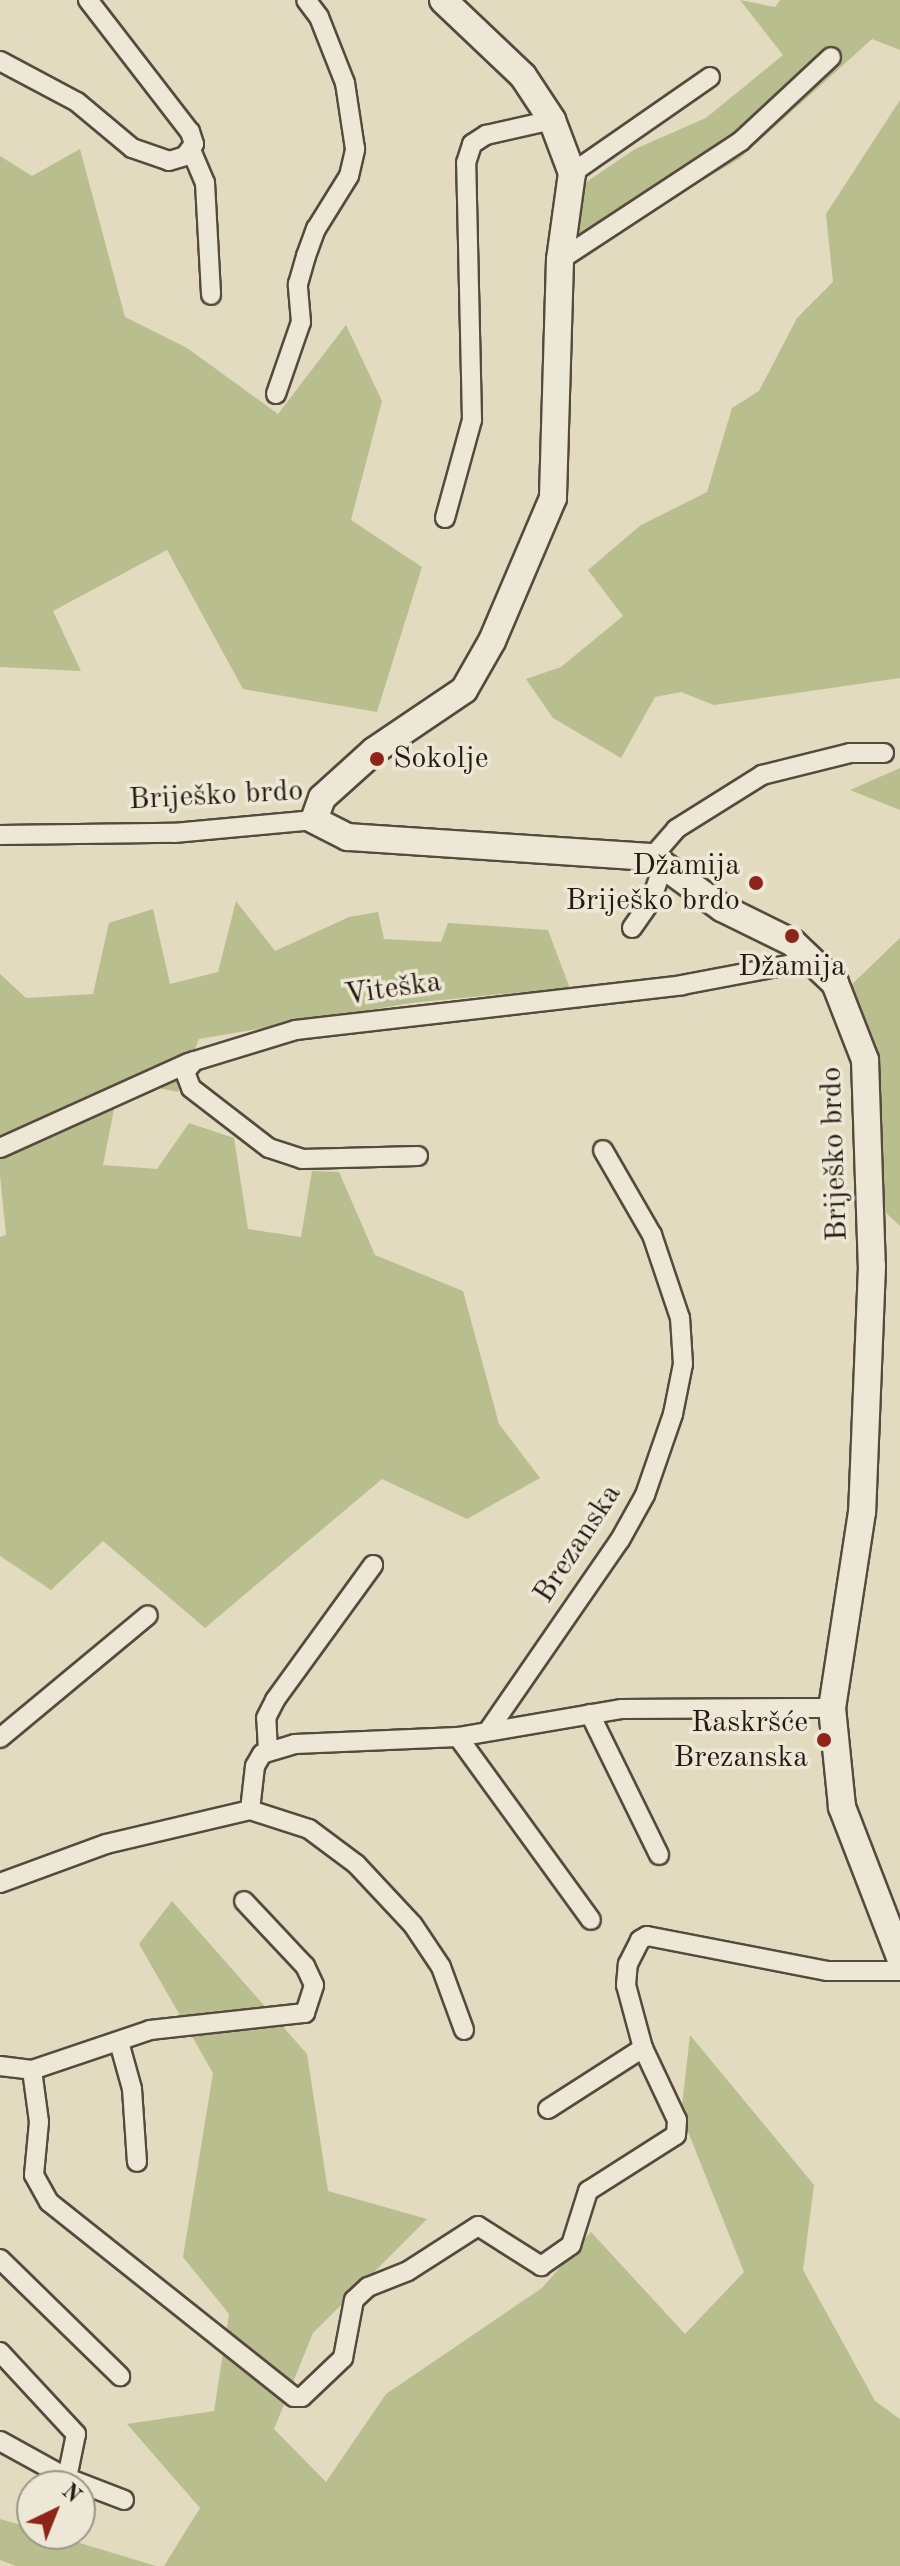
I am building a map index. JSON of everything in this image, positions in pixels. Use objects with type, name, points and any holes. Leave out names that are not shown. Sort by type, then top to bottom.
[{"type":"street","points":[[88,0],[190,132],[191,150],[205,183],[211,295]]},
{"type":"street","points":[[276,394],[301,322],[298,284],[306,256],[316,229],[349,176],[355,149],[345,83],[319,17],[306,0]]},
{"type":"street","points":[[314,820],[322,798],[374,751],[464,690],[492,641],[553,498],[560,260],[572,173],[552,120],[523,76],[443,0]]},
{"type":"street","points":[[560,260],[741,141],[831,57]]},
{"type":"street","points":[[0,61],[77,102],[132,148],[169,161],[191,150]]},
{"type":"street","points":[[572,173],[710,77]]},
{"type":"street","points":[[445,518],[472,420],[466,163],[472,144],[486,135],[552,120]]},
{"type":"street","points":[[632,928],[651,901],[658,860],[676,829],[762,775],[850,753],[884,753]]},
{"type":"street","name":"Briješko brdo","points":[[0,835],[174,833],[314,820],[348,837],[658,860],[722,908],[793,943],[835,983],[853,1022],[870,1100],[865,1192],[872,1266],[862,1512],[832,1708],[842,1807],[900,1957]]},
{"type":"street","name":"Viteška","points":[[0,1148],[194,1061],[296,1030],[682,985],[814,960]]},
{"type":"street","points":[[194,1061],[185,1072],[191,1088],[269,1148],[302,1159],[418,1156]]},
{"type":"street","name":"Brezanska","points":[[488,1731],[620,1540],[645,1495],[673,1414],[683,1364],[680,1318],[652,1235],[603,1150]]},
{"type":"street","points":[[268,1751],[266,1718],[275,1700],[373,1565]]},
{"type":"street","points":[[0,1738],[148,1615]]},
{"type":"street","points":[[250,1810],[255,1766],[268,1751],[295,1744],[458,1737],[590,1714],[700,1705],[832,1708]]},
{"type":"street","points":[[590,1714],[659,1855]]},
{"type":"street","points":[[458,1737],[591,1920]]},
{"type":"street","points":[[0,1883],[106,1844],[250,1810],[309,1829],[356,1864],[413,1925],[441,1967],[464,2030]]},
{"type":"street","points":[[0,2066],[32,2070],[150,2030],[305,2013],[314,1985],[305,1966],[244,1901]]},
{"type":"street","points":[[32,2070],[39,2122],[34,2175],[49,2202],[283,2389],[302,2397],[343,2358],[354,2300],[368,2287],[408,2271],[466,2229],[478,2226],[531,2264],[541,2266],[561,2256],[578,2233],[588,2191],[641,2160],[678,2129],[643,2048],[626,1985],[634,1947],[647,1936],[827,1971],[900,1971]]},
{"type":"street","points":[[119,2042],[132,2089],[137,2162]]},
{"type":"street","points":[[548,2109],[643,2048]]},
{"type":"street","points":[[0,2259],[120,2376]]},
{"type":"street","points":[[0,2352],[76,2434],[69,2470]]},
{"type":"street","points":[[0,2441],[53,2470]]},
{"type":"street","points":[[96,2489],[124,2500]]},
{"type":"green space","points":[[740,0],[775,7],[780,0],[900,0],[900,50],[872,39],[739,159],[569,258],[576,189],[635,149],[706,118],[783,55]]},
{"type":"green space","points":[[900,100],[900,678],[714,705],[681,692],[655,697],[621,758],[553,718],[526,679],[561,667],[623,616],[588,570],[641,525],[707,492],[732,408],[759,391],[797,318],[833,282],[826,214]]},
{"type":"green space","points":[[80,149],[125,317],[187,348],[278,414],[346,325],[382,401],[351,520],[422,567],[377,712],[243,689],[167,550],[53,611],[81,671],[0,667],[0,156],[32,176]]},
{"type":"green space","points":[[900,768],[900,810],[850,790]]},
{"type":"green space","points":[[236,901],[275,951],[349,917],[378,912],[384,939],[441,942],[448,923],[548,930],[578,1010],[524,992],[411,1003],[199,1039],[178,1092],[134,1083],[116,1099],[103,1165],[157,1169],[189,1123],[234,1138],[248,1229],[301,1237],[312,1171],[339,1172],[375,1255],[463,1291],[499,1424],[540,1478],[467,1519],[382,1479],[205,1628],[103,1541],[51,1590],[0,1556],[0,1237],[6,1235],[0,1175],[0,974],[26,998],[93,994],[109,923],[153,909],[170,984],[218,972]]},
{"type":"green space","points":[[900,938],[900,1226],[866,1194],[848,988]]},
{"type":"green space","points":[[172,1901],[307,2054],[328,2191],[427,2219],[313,2333],[274,2429],[326,2482],[386,2394],[542,2288],[591,2232],[685,2334],[744,2272],[681,2114],[690,2035],[814,2185],[803,2270],[875,2401],[900,2419],[900,2566],[164,2566],[200,2508],[127,2424],[214,2411],[229,2314],[183,2257],[213,2073],[139,1944]]},
{"type":"green space","points":[[0,2519],[16,2524],[16,2550],[96,2548],[156,2566],[16,2566],[0,2560]]},
{"type":"place","name":"Sokolje","points":[[377,759]]},
{"type":"place","name":"Džamija Briješko brdo","points":[[756,883]]},
{"type":"place","name":"Džamija","points":[[792,936]]},
{"type":"place","name":"Raskršće Brezanska","points":[[824,1740]]}]
